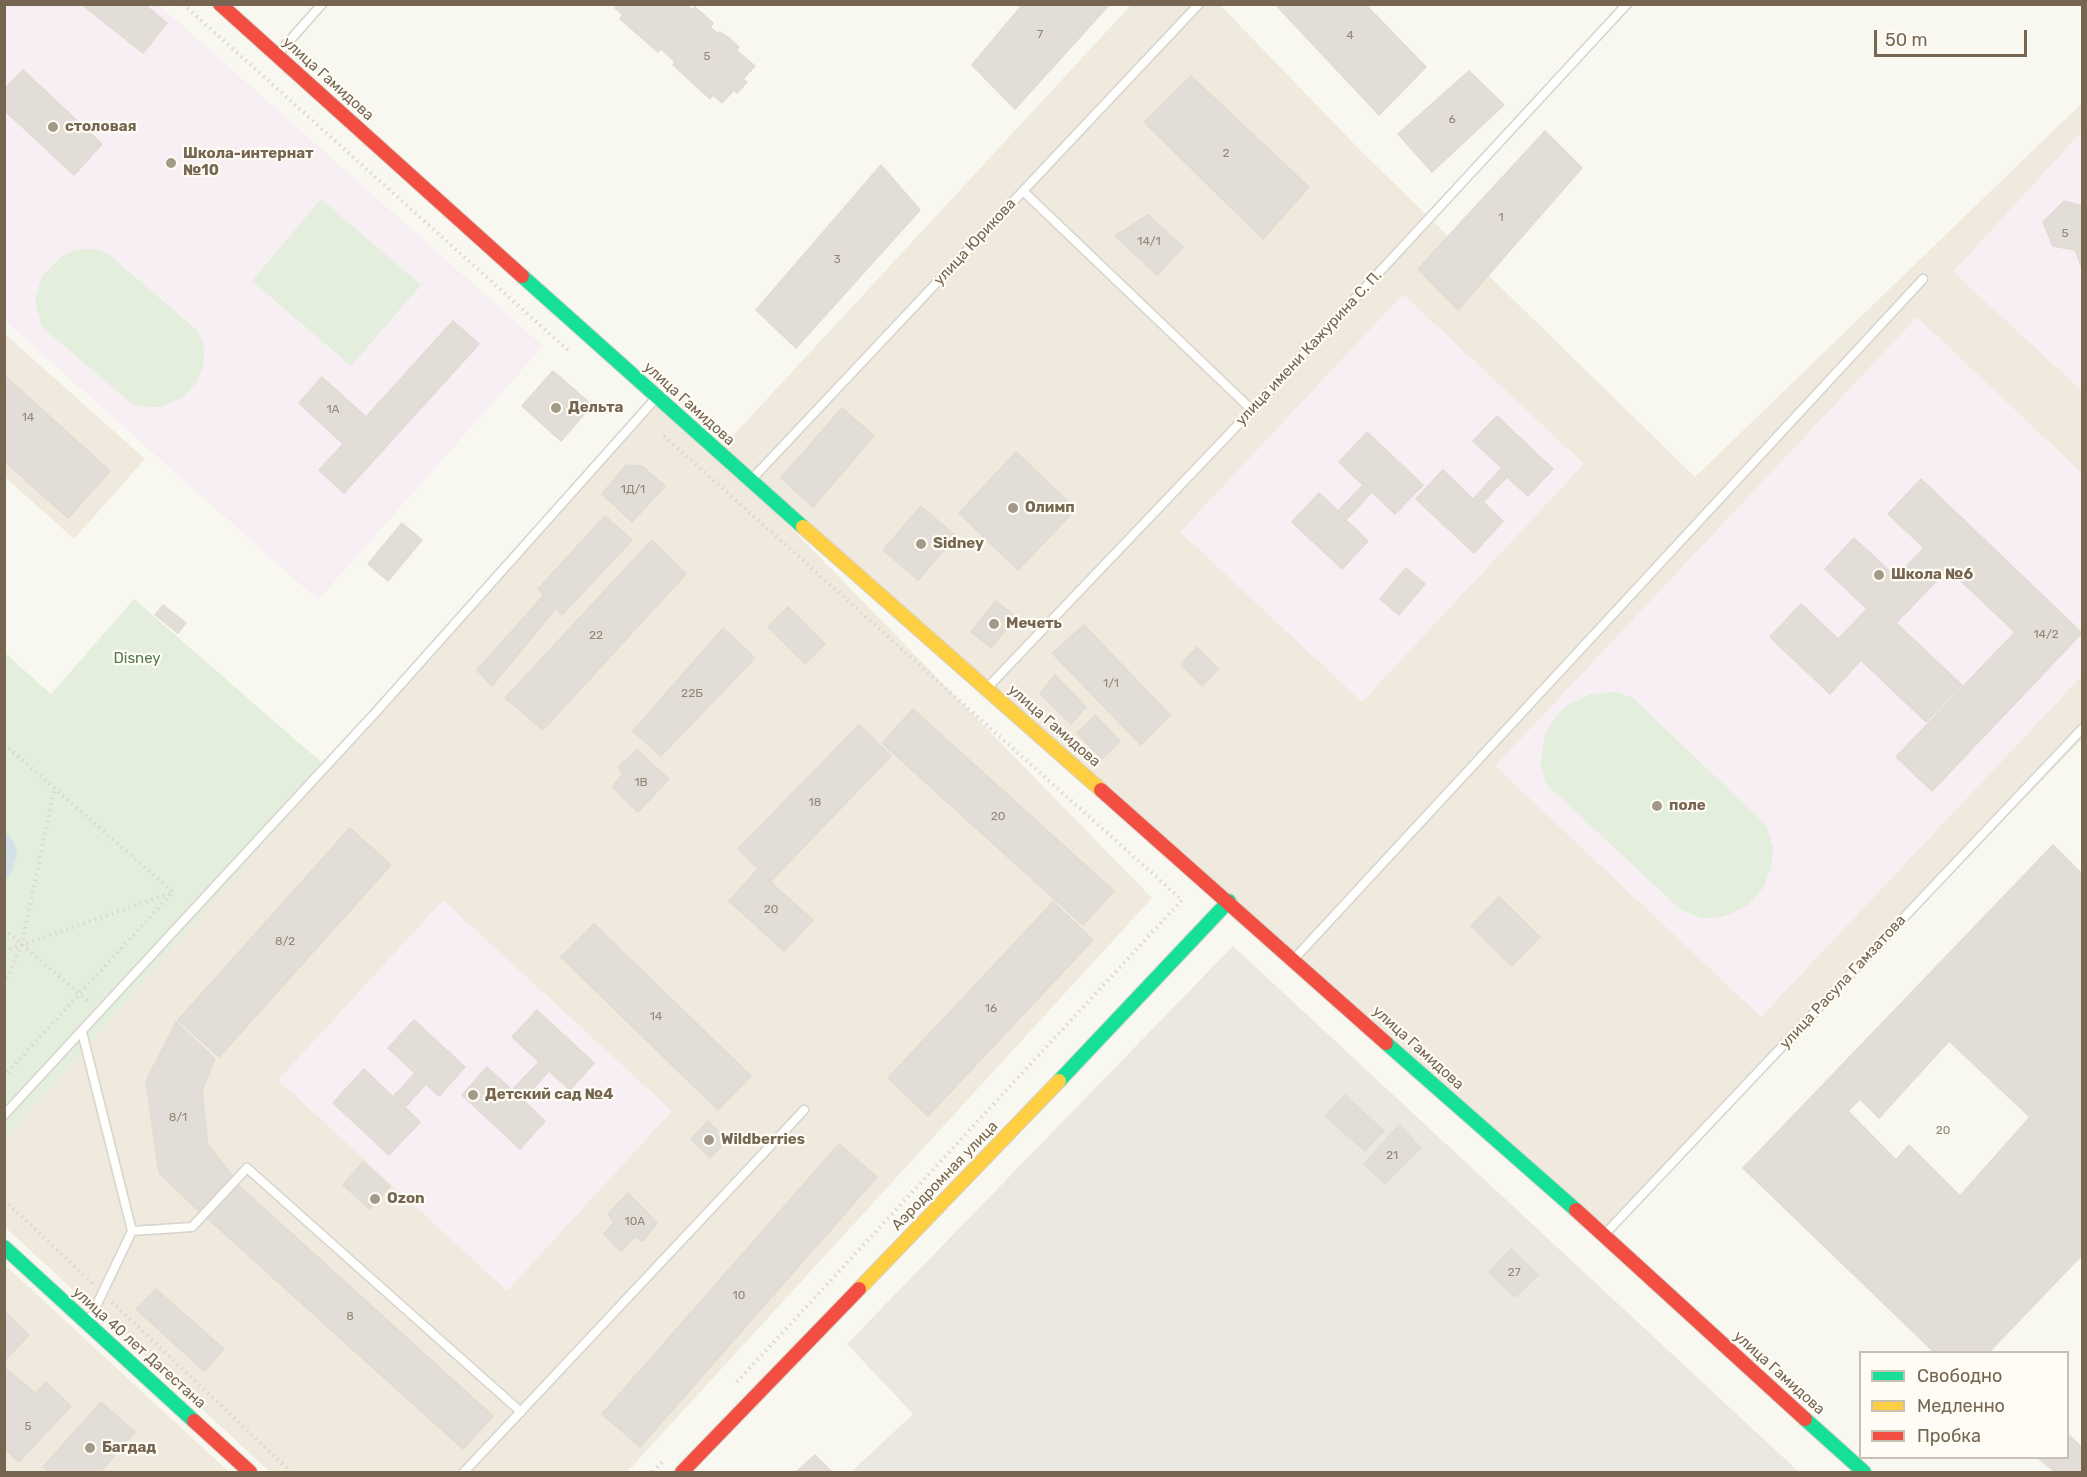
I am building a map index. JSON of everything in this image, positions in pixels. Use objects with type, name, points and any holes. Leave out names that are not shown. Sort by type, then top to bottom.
[{"type":"street","name":"улица Гамидова","points":[[220,4],[657,398],[1229,901],[1604,1235],[1864,1473]]},
{"type":"street","name":"Аэродромная улица","points":[[682,1473],[1040,1102],[1229,901]]},
{"type":"street","name":"улица 40 лет Дагестана","points":[[4,1247],[250,1473]]},
{"type":"lane","points":[[276,55],[322,4]]},
{"type":"lane","name":"улица Юрикова","points":[[750,480],[1199,4]]},
{"type":"lane","name":"улица имени Кажурина С. П.","points":[[987,689],[1252,410],[1627,4]]},
{"type":"lane","points":[[1023,192],[1252,410]]},
{"type":"lane","points":[[1293,959],[1923,279]]},
{"type":"lane","points":[[4,1115],[376,712],[657,398]]},
{"type":"lane","name":"улица Расула Гамзатова","points":[[1604,1235],[2082,729]]},
{"type":"lane","points":[[82,1032],[132,1231],[87,1323]]},
{"type":"lane","points":[[464,1473],[804,1110]]},
{"type":"lane","points":[[132,1231],[192,1227],[248,1168],[521,1412]]},
{"type":"path","points":[[183,4],[580,360]]},
{"type":"path","points":[[641,415],[1182,900],[734,1384]]},
{"type":"path","points":[[4,744],[173,892]]},
{"type":"path","points":[[4,984],[22,944],[54,789]]},
{"type":"path","points":[[4,951],[173,892]]},
{"type":"path","points":[[4,1076],[173,892]]},
{"type":"path","points":[[4,929],[100,1012]]},
{"type":"path","points":[[4,1200],[291,1473]]},
{"type":"path","points":[[653,1473],[669,1455]]},
{"type":"shaded area","name":"Школа-интернат №10","points":[[158,4],[543,346],[318,600],[5,321],[5,5]]},
{"type":"shaded area","points":[[1131,5],[1220,5],[1360,150],[1695,477],[2082,103],[2082,739],[1604,1235],[719,454],[1152,898],[627,1472],[270,1472],[5,1227],[4,1141],[658,392],[718,452]]},
{"type":"shaded area","points":[[2082,131],[2082,391],[1953,272]]},
{"type":"shaded area","points":[[1403,294],[1584,464],[1362,702],[1180,532]]},
{"type":"shaded area","name":"Школа №6","points":[[1917,317],[2082,473],[2082,676],[1761,1017],[1495,766]]},
{"type":"shaded area","points":[[5,334],[145,459],[74,539],[5,477]]},
{"type":"shaded area","points":[[4,830],[13,841],[17,853],[12,872],[5,881]]},
{"type":"shaded area","name":"Детский сад №4","points":[[443,900],[672,1111],[507,1291],[278,1080]]},
{"type":"shaded area","points":[[1233,946],[1799,1472],[851,1472],[913,1414],[847,1344]]},
{"type":"shaded area","points":[[5,1265],[229,1472],[5,1472]]},
{"type":"green space","points":[[321,199],[421,285],[351,366],[252,281]]},
{"type":"green space","points":[[92,249],[107,253],[198,331],[205,349],[203,366],[196,383],[183,397],[162,407],[132,404],[42,327],[35,300],[42,276],[62,256],[75,250]]},
{"type":"green space","name":"Disney","points":[[134,599],[329,769],[5,1140],[5,653],[51,694]]},
{"type":"green space","name":"поле","points":[[1617,692],[1633,698],[1766,825],[1773,847],[1771,868],[1763,888],[1747,906],[1725,916],[1714,918],[1701,918],[1681,910],[1546,784],[1541,766],[1543,744],[1546,732],[1558,714],[1568,705],[1591,694]]},
{"type":"building","points":[[81,4],[144,4],[167,23],[143,53]]},
{"type":"building","points":[[618,4],[686,4],[692,10],[695,7],[713,23],[710,27],[718,34],[720,32],[729,38],[739,47],[736,50],[755,66],[743,79],[747,82],[737,93],[734,90],[722,103],[713,95],[710,99],[673,65],[675,62],[661,49],[658,52],[620,19],[623,15],[615,8]]},
{"type":"building","points":[[1023,4],[1110,4],[1015,109],[972,65]]},
{"type":"building","points":[[1275,4],[1365,4],[1426,67],[1379,115]]},
{"type":"building","name":"столовая","points":[[23,70],[102,144],[74,175],[4,110],[4,90]]},
{"type":"building","points":[[1469,71],[1504,105],[1432,172],[1398,134]]},
{"type":"building","points":[[1191,76],[1309,187],[1263,239],[1144,122]]},
{"type":"building","points":[[1545,131],[1582,168],[1458,310],[1418,269]]},
{"type":"building","points":[[881,165],[920,210],[796,348],[756,310]]},
{"type":"building","points":[[2064,201],[2082,206],[2082,268],[2075,250],[2053,246],[2043,222]]},
{"type":"building","points":[[1148,215],[1183,247],[1157,275],[1115,236]]},
{"type":"building","points":[[453,321],[479,344],[344,493],[319,470],[343,444],[299,403],[322,377],[366,417]]},
{"type":"building","points":[[553,371],[592,405],[561,441],[522,406]]},
{"type":"building","points":[[4,375],[110,471],[68,518],[4,461]]},
{"type":"building","points":[[842,408],[874,436],[813,507],[781,478]]},
{"type":"building","points":[[1497,416],[1553,469],[1528,496],[1507,477],[1483,502],[1503,521],[1474,553],[1416,499],[1443,470],[1473,499],[1502,468],[1473,441]]},
{"type":"building","points":[[1367,432],[1423,485],[1395,514],[1372,492],[1346,520],[1368,541],[1342,569],[1292,522],[1319,493],[1338,511],[1363,485],[1339,462]]},
{"type":"building","points":[[1016,452],[1076,509],[1018,570],[959,513]]},
{"type":"building","points":[[626,465],[642,466],[665,486],[632,522],[602,494]]},
{"type":"building","points":[[1921,479],[2082,633],[1932,791],[1896,757],[2015,632],[1948,569],[1896,623],[1962,685],[1926,722],[1861,660],[1830,694],[1770,637],[1801,604],[1838,639],[1867,609],[1825,569],[1854,538],[1896,577],[1924,548],[1888,514]]},
{"type":"building","points":[[921,506],[956,536],[918,580],[883,550]]},
{"type":"building","points":[[605,516],[632,540],[562,615],[556,608],[492,686],[477,670],[544,595],[538,589]]},
{"type":"building","points":[[402,523],[422,540],[388,581],[368,564]]},
{"type":"building","points":[[652,540],[686,574],[543,730],[505,698]]},
{"type":"building","points":[[1406,568],[1425,584],[1399,615],[1380,599]]},
{"type":"building","name":"Мечеть","points":[[996,601],[1016,617],[991,648],[971,632]]},
{"type":"building","points":[[163,605],[186,623],[178,633],[155,615]]},
{"type":"building","points":[[788,607],[825,644],[805,664],[768,627]]},
{"type":"building","points":[[1084,625],[1170,715],[1141,745],[1052,653]]},
{"type":"building","points":[[723,628],[755,658],[661,756],[633,731]]},
{"type":"building","points":[[1197,647],[1218,669],[1202,686],[1181,664]]},
{"type":"building","points":[[1055,675],[1086,707],[1071,724],[1040,694]]},
{"type":"building","points":[[913,709],[1114,891],[1083,925],[882,743]]},
{"type":"building","points":[[1095,715],[1120,741],[1102,759],[1077,733]]},
{"type":"building","points":[[859,725],[891,756],[771,881],[738,849]]},
{"type":"building","points":[[637,750],[669,779],[638,812],[612,787],[623,774],[618,767]]},
{"type":"building","points":[[350,828],[391,865],[219,1057],[178,1020]]},
{"type":"building","points":[[2053,845],[2082,874],[2082,1255],[1990,1351],[1933,1351],[1743,1168]]},
{"type":"building","points":[[757,870],[813,920],[784,951],[729,901]]},
{"type":"building","points":[[1499,897],[1540,937],[1512,966],[1471,926]]},
{"type":"building","points":[[1053,902],[1093,940],[928,1116],[888,1078]]},
{"type":"building","points":[[594,924],[751,1076],[718,1110],[561,957]]},
{"type":"building","points":[[537,1010],[594,1063],[570,1090],[549,1071],[523,1100],[545,1121],[520,1149],[462,1095],[487,1067],[512,1090],[539,1062],[512,1037]]},
{"type":"building","points":[[414,1020],[465,1067],[439,1096],[426,1084],[405,1107],[420,1122],[389,1155],[333,1103],[364,1069],[393,1097],[415,1073],[388,1048]]},
{"type":"building","points":[[176,1022],[215,1059],[202,1091],[208,1145],[233,1176],[201,1213],[159,1173],[146,1081]]},
{"type":"building","points":[[1949,1041],[2030,1117],[1960,1196],[1909,1145],[1896,1160],[1848,1111],[1860,1099],[1879,1118]]},
{"type":"building","points":[[1345,1095],[1384,1131],[1365,1151],[1325,1116]]},
{"type":"building","name":"Wildberries","points":[[708,1121],[727,1140],[710,1158],[691,1139]]},
{"type":"building","points":[[1399,1125],[1421,1148],[1385,1184],[1364,1164]]},
{"type":"building","points":[[839,1144],[877,1177],[640,1447],[602,1414]]},
{"type":"building","points":[[363,1162],[390,1186],[370,1209],[343,1185]]},
{"type":"building","points":[[237,1184],[493,1416],[463,1449],[207,1218]]},
{"type":"building","points":[[628,1193],[657,1223],[643,1241],[634,1237],[621,1252],[604,1234],[614,1222],[608,1214]]},
{"type":"building","points":[[1511,1249],[1538,1275],[1515,1297],[1489,1272]]},
{"type":"building","points":[[156,1289],[224,1349],[204,1371],[136,1309]]},
{"type":"building","points":[[4,1311],[29,1335],[4,1361]]},
{"type":"building","points":[[4,1367],[35,1393],[46,1382],[71,1406],[19,1462],[4,1448]]},
{"type":"building","points":[[101,1402],[135,1432],[100,1472],[49,1472],[43,1467]]},
{"type":"building","points":[[2069,1435],[2082,1448],[2082,1472],[2055,1472],[2039,1459],[2069,1459]]},
{"type":"building","points":[[815,1455],[832,1472],[796,1472]]},
{"type":"traffic: fast","points":[[522,276],[803,527]]},
{"type":"traffic: fast","points":[[1059,1081],[1229,901]]},
{"type":"traffic: fast","points":[[1386,1043],[1576,1210]]},
{"type":"traffic: fast","points":[[4,1247],[194,1421]]},
{"type":"traffic: fast","points":[[1805,1419],[1864,1472]]},
{"type":"traffic: slow","points":[[803,527],[1101,790]]},
{"type":"traffic: slow","points":[[859,1289],[1059,1081]]},
{"type":"traffic: jam","points":[[220,4],[522,276]]},
{"type":"traffic: jam","points":[[1101,790],[1386,1043]]},
{"type":"traffic: jam","points":[[1576,1210],[1805,1419]]},
{"type":"traffic: jam","points":[[682,1472],[859,1289]]},
{"type":"traffic: jam","points":[[194,1421],[250,1472]]},
{"type":"place","name":"столовая","points":[[53,127]]},
{"type":"place","name":"Школа-интернат №10","points":[[171,163]]},
{"type":"place","name":"Дельта","points":[[556,408]]},
{"type":"place","name":"Олимп","points":[[1013,508]]},
{"type":"place","name":"Sidney","points":[[921,544]]},
{"type":"place","name":"Школа №6","points":[[1879,575]]},
{"type":"place","name":"Мечеть","points":[[994,624]]},
{"type":"place","name":"поле","points":[[1657,806]]},
{"type":"place","name":"Детский сад №4","points":[[473,1095]]},
{"type":"place","name":"Wildberries","points":[[709,1140]]},
{"type":"place","name":"Ozon","points":[[375,1199]]},
{"type":"place","name":"Багдад","points":[[90,1448]]}]
